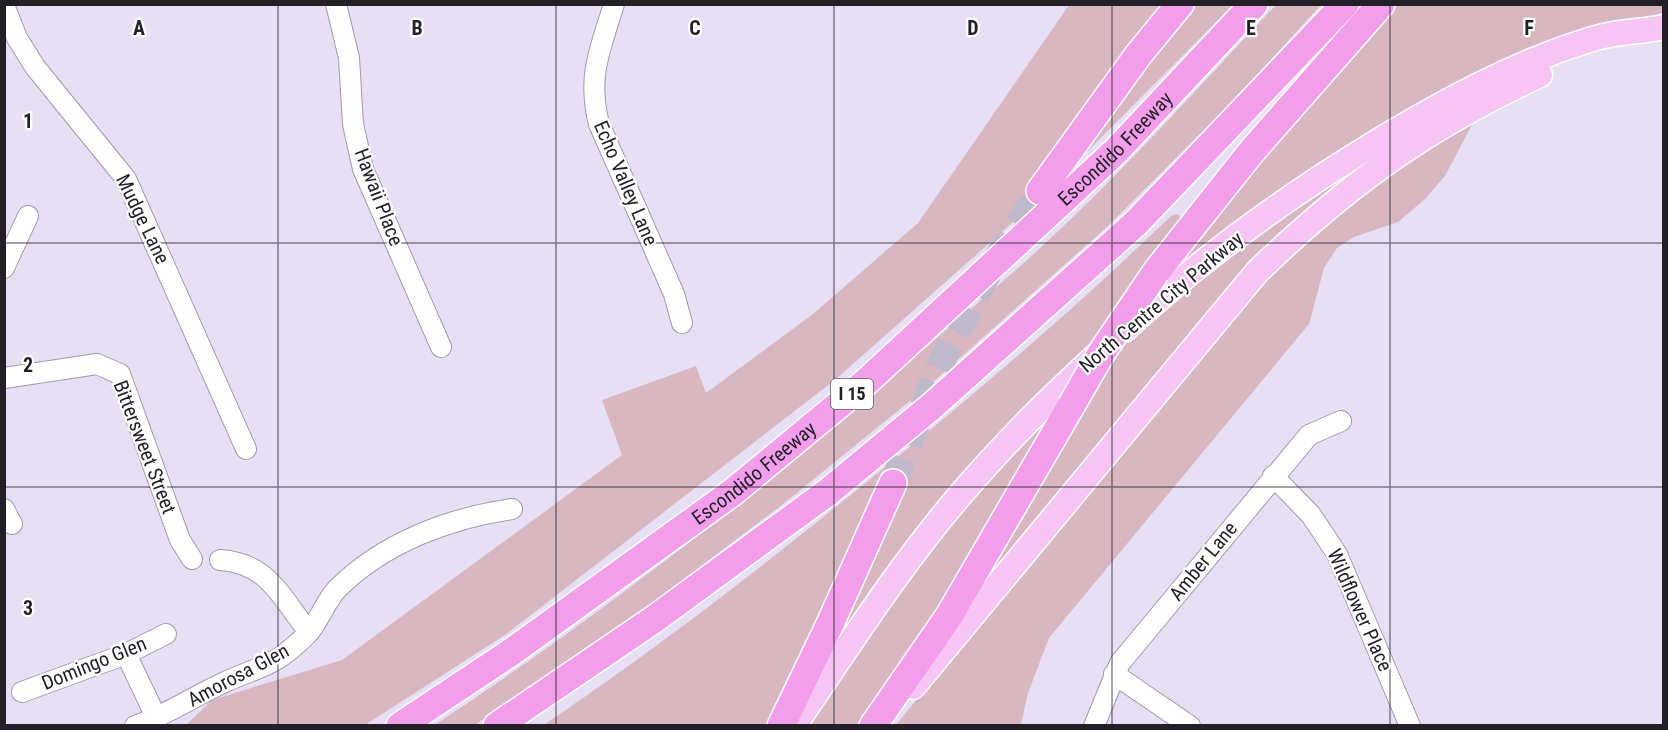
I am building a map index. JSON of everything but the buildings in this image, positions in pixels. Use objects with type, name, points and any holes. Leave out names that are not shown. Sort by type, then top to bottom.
[{"type":"highway","points":[[1040,191],[1132,63],[1180,4]]},
{"type":"highway","name":"Escondido Freeway","points":[[400,726],[510,653],[733,492],[840,405],[1116,151],[1254,4]]},
{"type":"highway","points":[[497,726],[654,620],[819,498],[933,406],[1136,223],[1345,4]]},
{"type":"highway","points":[[873,726],[949,616],[1101,352],[1156,272],[1252,151],[1381,4]]},
{"type":"highway","points":[[781,726],[830,624],[893,483]]},
{"type":"main road","name":"North Centre City Parkway","points":[[794,726],[891,585],[968,486],[1051,397],[1150,306],[1243,231],[1309,184],[1419,116],[1498,75],[1549,54],[1599,37],[1654,29]]},
{"type":"main road","name":"North Centre City Parkway","points":[[881,726],[1257,272],[1310,220],[1377,166],[1441,125],[1557,67],[1654,29]]},
{"type":"street","name":"Hawaii Place","points":[[336,4],[347,48],[353,124],[363,169],[441,347]]},
{"type":"street","name":"Echo Valley Lane","points":[[614,4],[594,70],[592,98],[599,124],[674,294],[682,323]]},
{"type":"street","name":"Mudge Lane","points":[[10,8],[17,38],[35,67],[126,179],[246,449]]},
{"type":"street","points":[[4,268],[28,216]]},
{"type":"street","name":"Bittersweet Street","points":[[4,378],[97,364],[120,374],[180,540],[192,560]]},
{"type":"street","name":"Amber Lane","points":[[1094,726],[1114,674],[1127,654],[1309,435],[1341,421]]},
{"type":"street","name":"Wildflower Place","points":[[1274,476],[1311,515],[1337,554],[1410,726]]},
{"type":"street","name":"Amorosa Glen","points":[[135,726],[157,718],[222,683],[284,655],[309,632],[335,591],[360,569],[395,546],[470,516],[512,510]]},
{"type":"street","points":[[219,560],[237,561],[254,567],[270,581],[309,632]]},
{"type":"street","name":"Domingo Glen","points":[[22,692],[126,654],[166,633]]},
{"type":"street","points":[[126,654],[157,718]]},
{"type":"street","points":[[1114,674],[1190,726]]},
{"type":"shaded area","points":[[1069,5],[1169,5],[1047,192],[836,379],[505,635],[365,725],[185,726],[212,700],[342,660],[622,455],[602,400],[696,366],[706,393],[813,314],[918,223]]},
{"type":"shaded area","points":[[1187,5],[1233,5],[1056,183]]},
{"type":"shaded area","points":[[1276,5],[1321,5],[1233,101],[1109,225],[932,383],[782,505],[615,631],[475,725],[433,726],[558,640],[738,504],[965,314],[1080,210]]},
{"type":"shaded area","points":[[1388,5],[1663,5],[1663,13],[1610,24],[1533,49],[1161,289],[847,628],[842,628],[771,725],[542,726],[667,638],[788,545],[1022,352],[1171,216],[1177,214],[1183,219]]},
{"type":"shaded area","points":[[1477,115],[1445,176],[1424,200],[1398,222],[1354,237],[1337,248],[1324,268],[1309,324],[1049,638],[1028,693],[1021,725],[895,726],[1253,288],[1348,201]]},
{"type":"shaded area","points":[[1429,118],[1346,181],[980,588],[998,514],[864,725],[801,726],[918,559],[1062,394],[1221,256]]},
{"type":"tunnel","points":[[893,483],[941,362],[992,266],[1040,191]]}]
